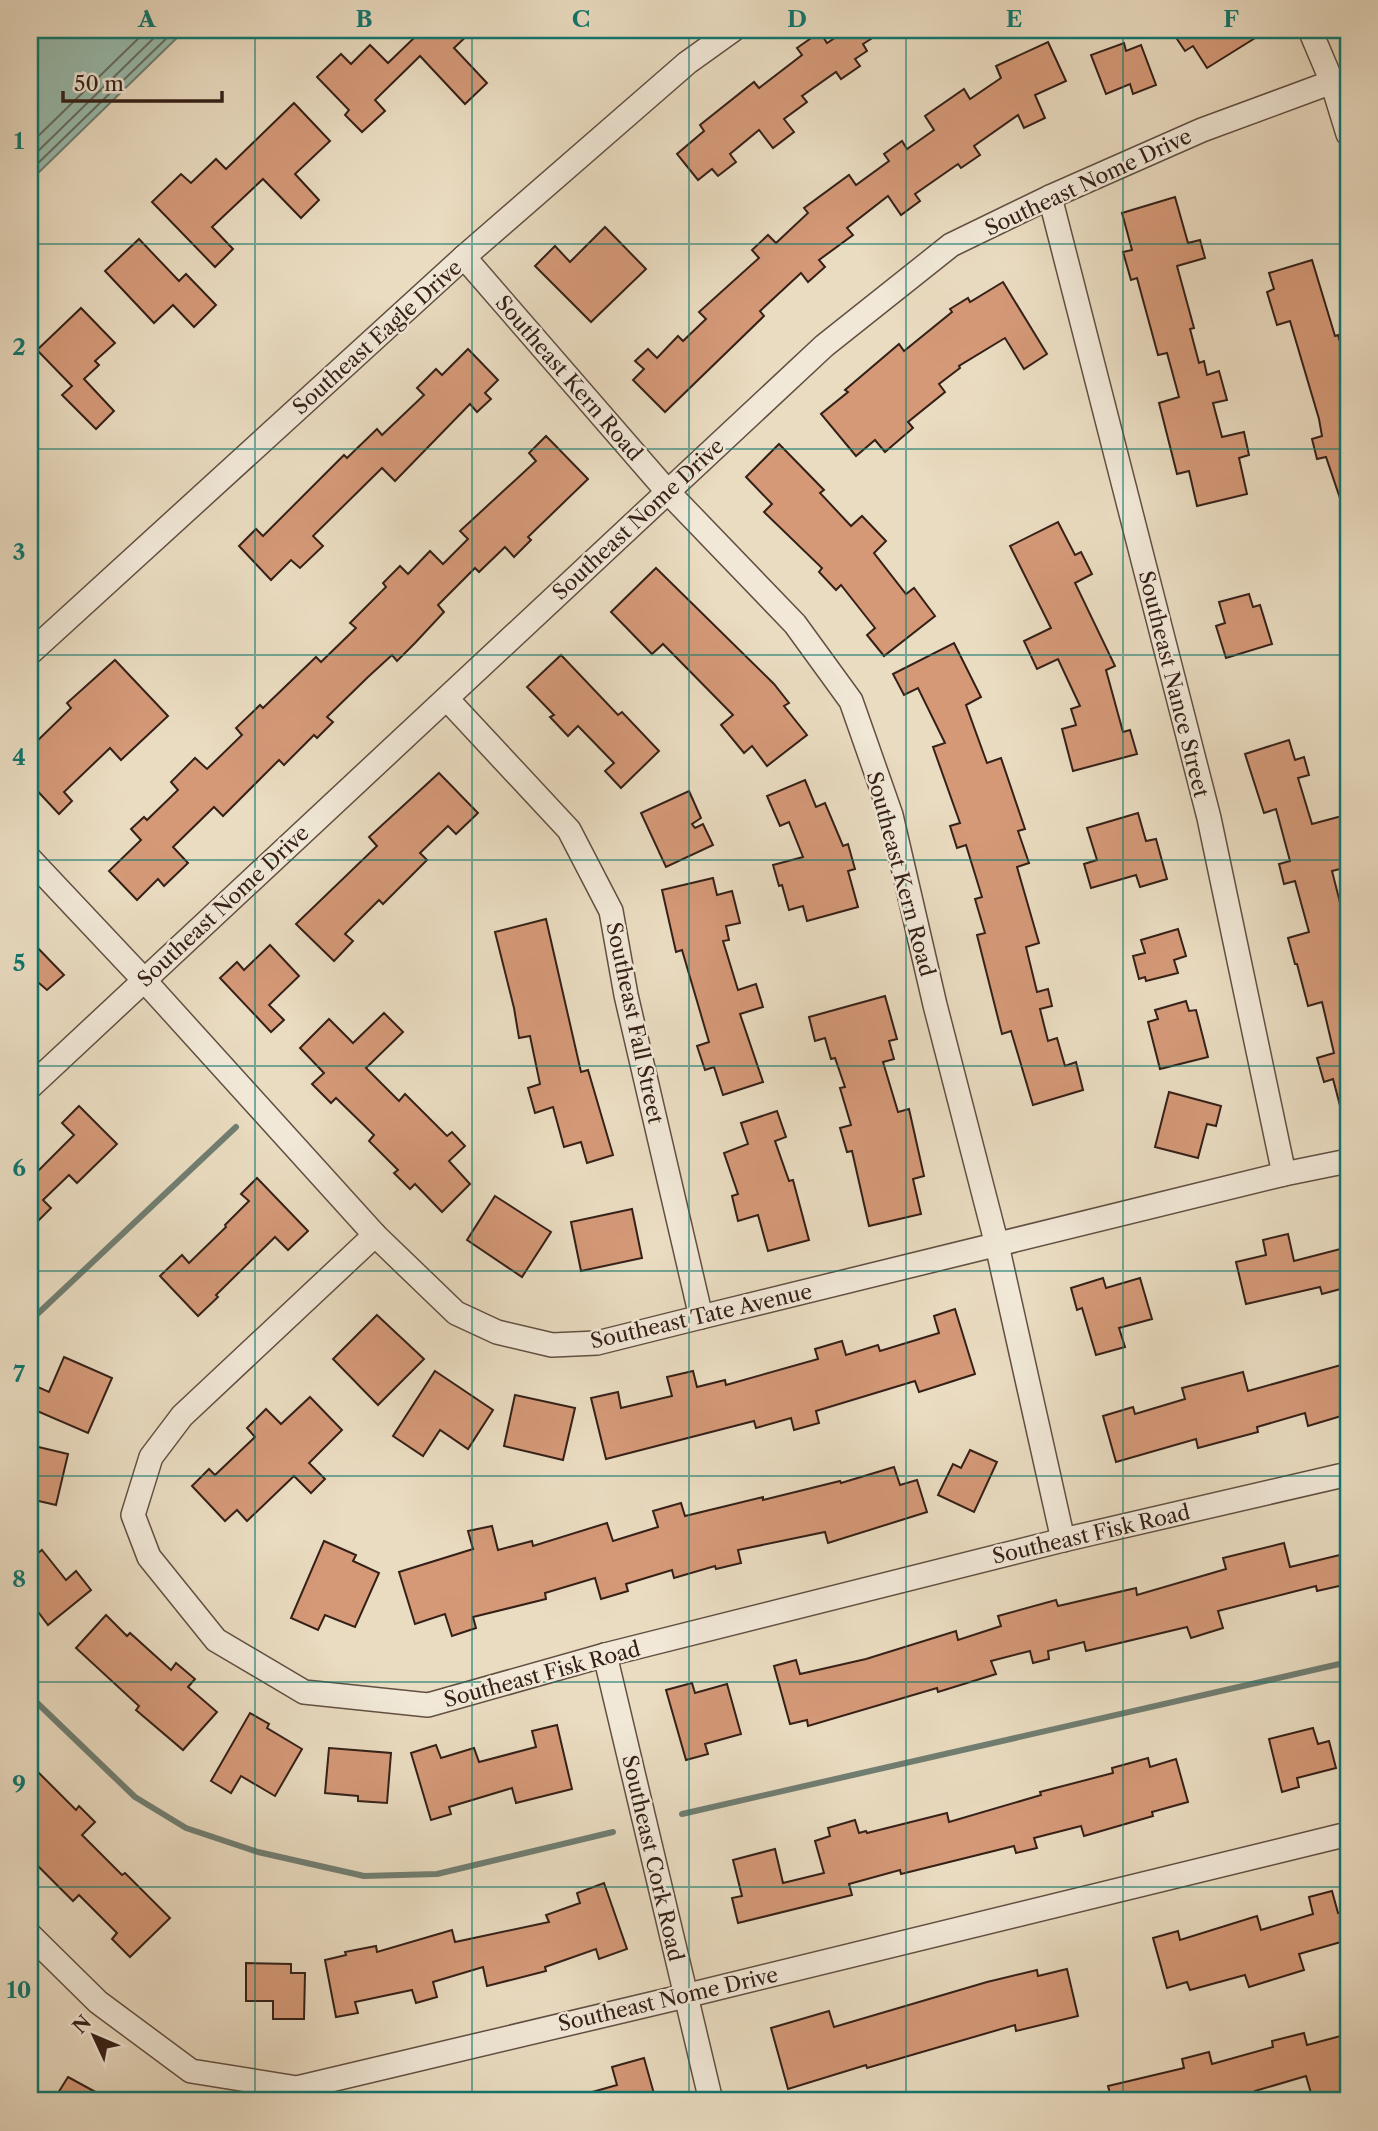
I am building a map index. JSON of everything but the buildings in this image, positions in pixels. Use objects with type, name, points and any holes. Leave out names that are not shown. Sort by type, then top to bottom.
[{"type":"street","name":"Southeast Eagle Drive","points":[[30,653],[464,257],[687,63],[733,30]]},
{"type":"street","points":[[1310,30],[1332,82],[1348,134]]},
{"type":"street","name":"Southeast Nome Drive","points":[[30,1087],[824,346],[951,245],[1050,197],[1202,130],[1332,82]]},
{"type":"street","name":"Southeast Nance Street","points":[[1050,197],[1209,818],[1284,1174]]},
{"type":"street","name":"Southeast Kern Road","points":[[464,257],[667,491],[795,624],[851,702],[891,815],[935,1004],[997,1245],[1063,1540]]},
{"type":"street","name":"Southeast Fall Street","points":[[447,699],[569,830],[611,911],[626,995],[701,1317]]},
{"type":"street","name":"Southeast Tate Avenue","points":[[30,859],[375,1236],[456,1313],[497,1332],[552,1345],[597,1343],[1284,1174],[1348,1161]]},
{"type":"street","name":"Southeast Fisk Road","points":[[375,1236],[182,1416],[151,1458],[133,1515],[149,1557],[216,1640],[304,1692],[428,1705],[605,1655],[1063,1540],[1348,1474]]},
{"type":"street","name":"Southeast Cork Road","points":[[605,1655],[711,2101]]},
{"type":"street","name":"Southeast Nome Drive","points":[[30,1935],[98,2002],[191,2071],[296,2088],[1348,1834]]},
{"type":"water","points":[[30,30],[185,30],[30,181]]},
{"type":"waterway","points":[[30,1321],[236,1127]]},
{"type":"waterway","points":[[682,1814],[1348,1662]]},
{"type":"waterway","points":[[30,1696],[135,1797],[186,1828],[258,1852],[364,1876],[437,1874],[613,1832]]}]
